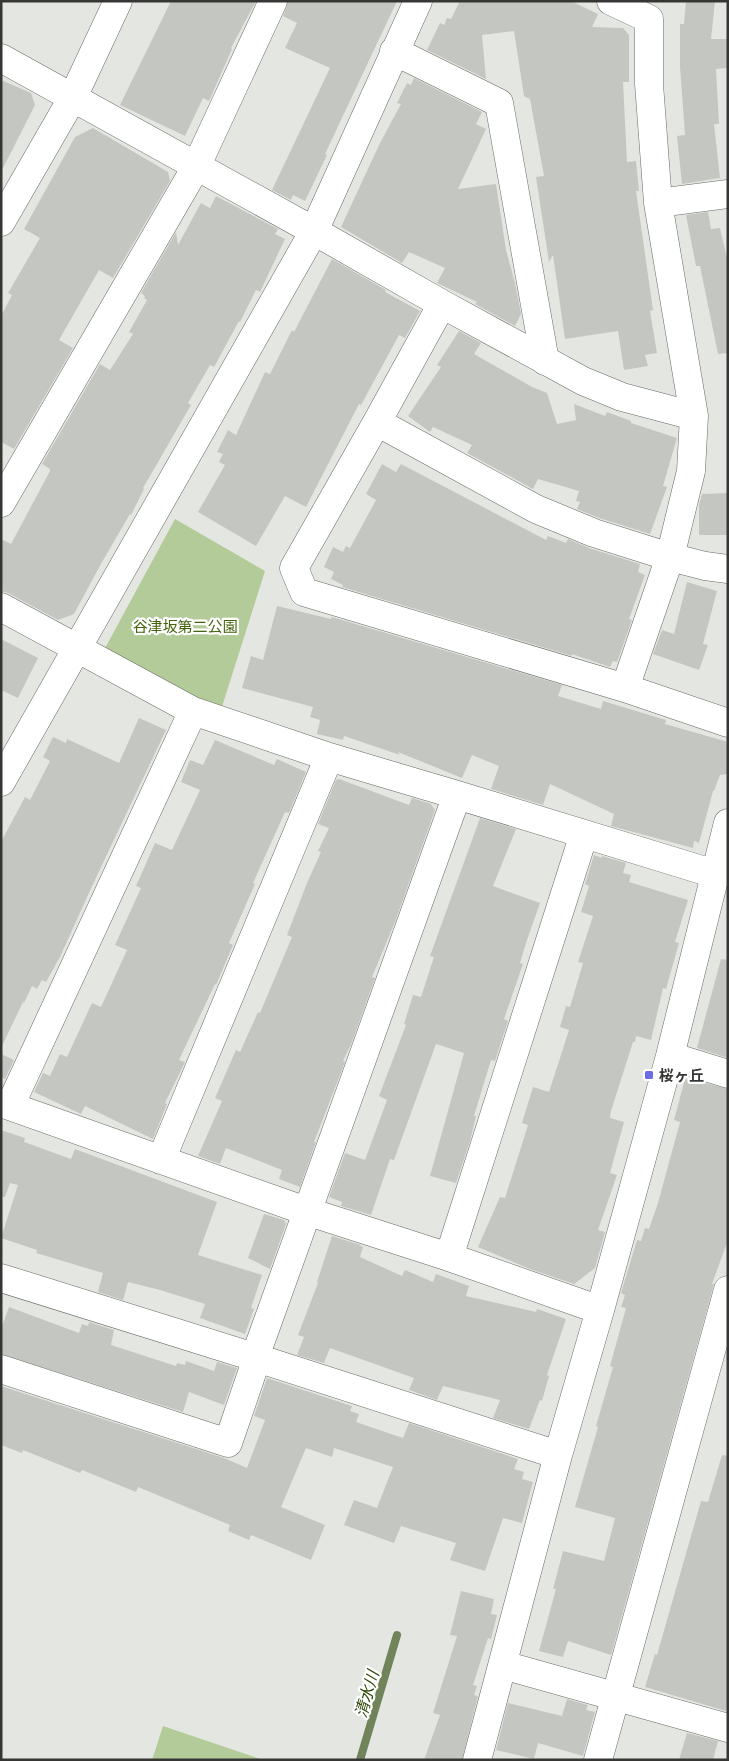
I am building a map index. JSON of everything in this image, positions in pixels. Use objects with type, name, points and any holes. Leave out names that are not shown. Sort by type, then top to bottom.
[{"type":"street","points":[[1,222],[73,97],[118,1]]},
{"type":"street","points":[[1,503],[196,167],[273,1]]},
{"type":"street","points":[[1,782],[314,231],[418,1]]},
{"type":"street","points":[[611,1],[649,19],[649,84],[658,203],[694,416],[691,471],[670,557],[626,688]]},
{"type":"street","points":[[394,51],[499,103],[545,361]]},
{"type":"street","points":[[1,58],[583,381],[622,397],[694,416]]},
{"type":"street","points":[[658,203],[728,194]]},
{"type":"street","points":[[442,304],[294,568],[304,592],[626,688],[728,723]]},
{"type":"street","points":[[377,422],[536,509],[594,533],[670,557],[705,566],[728,569]]},
{"type":"street","points":[[1,607],[77,650],[193,711],[329,757],[715,874]]},
{"type":"street","points":[[193,711],[6,1105],[306,1211],[448,1257],[600,1310]]},
{"type":"street","points":[[161,1160],[329,757]]},
{"type":"street","points":[[1,1369],[228,1443],[300,1236],[306,1211],[457,795]]},
{"type":"street","points":[[477,1760],[558,1455],[670,1056],[728,823]]},
{"type":"street","points":[[448,1257],[584,834]]},
{"type":"street","points":[[670,1056],[728,1074]]},
{"type":"street","points":[[1,1278],[558,1455]]},
{"type":"street","points":[[598,1760],[728,1290]]},
{"type":"street","points":[[503,1665],[728,1728]]},
{"type":"green space","name":"谷津坂第二公園","points":[[175,519],[265,571],[220,713],[104,650]]},
{"type":"green space","points":[[163,1726],[263,1760],[152,1760]]},
{"type":"building","points":[[171,1],[256,1],[231,48],[209,101],[203,98],[185,136],[120,105]]},
{"type":"building","points":[[288,1],[397,1],[305,201],[293,195],[291,200],[272,190],[330,68],[285,48],[297,23],[283,16]]},
{"type":"building","points":[[460,1],[571,1],[598,14],[592,27],[623,28],[629,35],[629,82],[623,82],[627,162],[636,161],[639,191],[636,191],[653,310],[650,311],[657,353],[645,355],[648,366],[624,370],[618,331],[565,339],[553,255],[549,262],[536,177],[544,176],[530,99],[524,96],[514,31],[482,35],[486,79],[427,50],[440,23],[444,25],[447,18],[451,19]]},
{"type":"building","points":[[686,1],[715,1],[711,39],[728,39],[728,68],[716,69],[719,124],[714,124],[720,178],[682,184],[677,136],[685,135],[680,67],[680,24],[684,24]]},
{"type":"building","points":[[414,78],[482,112],[476,124],[486,129],[458,189],[496,184],[506,250],[521,314],[515,326],[475,304],[477,302],[437,283],[445,268],[409,252],[402,263],[341,227],[380,143],[401,104],[397,103],[407,83],[411,85]]},
{"type":"building","points":[[1,80],[31,93],[35,105],[1,172]]},
{"type":"building","points":[[93,128],[168,172],[170,181],[113,278],[99,270],[59,340],[73,348],[14,449],[1,442],[1,316],[12,295],[8,293],[40,238],[24,229],[75,137]]},
{"type":"building","points":[[216,196],[278,229],[275,234],[285,239],[260,292],[256,290],[214,367],[210,365],[188,403],[191,405],[74,614],[58,620],[1,591],[1,539],[11,544],[50,471],[50,469],[42,464],[100,364],[110,370],[133,334],[129,332],[147,300],[141,293],[176,232],[178,245],[201,203],[210,208]]},
{"type":"building","points":[[708,212],[711,229],[720,228],[728,263],[728,353],[718,354],[700,266],[696,266],[686,215]]},
{"type":"building","points":[[332,259],[420,311],[405,338],[399,335],[361,405],[359,404],[306,507],[285,496],[256,546],[198,512],[225,465],[219,462],[223,454],[217,452],[228,430],[236,435],[265,372],[270,374],[292,330],[294,332]]},
{"type":"building","points":[[459,331],[481,343],[474,354],[532,387],[547,393],[557,424],[576,420],[574,404],[605,416],[607,412],[631,421],[631,423],[677,438],[663,486],[667,487],[650,534],[577,509],[580,502],[576,501],[579,491],[538,479],[533,489],[467,453],[472,445],[433,427],[430,432],[408,416],[441,367],[437,365]]},
{"type":"building","points":[[382,464],[396,472],[401,464],[546,540],[548,536],[566,543],[568,539],[589,548],[640,564],[638,572],[645,575],[629,619],[632,620],[617,662],[613,661],[610,667],[572,654],[572,656],[342,587],[343,585],[331,579],[334,572],[324,567],[333,547],[343,552],[346,546],[350,548],[376,500],[366,494]]},
{"type":"building","points":[[728,493],[728,535],[699,535],[699,505],[702,494]]},
{"type":"building","points":[[687,582],[717,591],[703,644],[708,645],[699,670],[653,654],[662,630],[674,634]]},
{"type":"building","points":[[277,606],[331,619],[332,617],[562,685],[558,696],[601,709],[603,701],[666,720],[665,724],[728,742],[728,774],[720,775],[713,791],[699,843],[694,841],[693,848],[611,826],[614,814],[550,784],[543,805],[491,789],[499,766],[472,755],[462,778],[398,752],[400,755],[344,736],[343,740],[317,734],[320,720],[310,717],[313,707],[242,688],[251,656],[263,660]]},
{"type":"building","points":[[1,639],[38,658],[18,698],[1,690]]},
{"type":"building","points":[[139,718],[166,730],[60,957],[46,982],[42,980],[37,989],[32,986],[1,1048],[1,842],[25,797],[30,800],[50,761],[43,757],[53,737],[66,743],[67,739],[119,763]]},
{"type":"building","points":[[215,740],[274,765],[277,759],[306,772],[289,813],[285,812],[253,883],[255,884],[229,943],[233,945],[216,985],[179,1060],[185,1062],[165,1103],[167,1104],[153,1139],[85,1106],[81,1114],[34,1092],[43,1073],[50,1076],[60,1054],[67,1057],[92,1003],[101,1007],[127,950],[115,945],[141,888],[136,886],[155,843],[172,850],[200,790],[181,782],[190,760],[203,765]]},
{"type":"building","points":[[339,779],[409,805],[412,798],[431,804],[435,810],[395,922],[372,977],[375,978],[352,1042],[343,1061],[345,1062],[314,1142],[316,1142],[300,1187],[279,1179],[282,1170],[226,1148],[220,1164],[198,1156],[222,1101],[215,1098],[236,1050],[240,1052],[258,1012],[260,1013],[292,937],[287,935],[321,852],[318,851],[329,828],[318,824],[336,780]]},
{"type":"building","points":[[480,818],[516,829],[493,886],[540,903],[520,963],[523,964],[504,1019],[508,1021],[495,1061],[491,1060],[474,1116],[476,1116],[470,1141],[456,1183],[430,1176],[464,1053],[436,1044],[394,1160],[390,1159],[371,1215],[341,1206],[342,1202],[329,1197],[345,1153],[365,1160],[387,1100],[379,1096],[406,1025],[404,1024],[413,995],[421,997],[434,957],[430,956]]},
{"type":"building","points":[[594,855],[626,863],[623,873],[631,875],[629,882],[688,900],[675,942],[679,943],[666,989],[663,988],[651,1040],[636,1036],[611,1111],[610,1118],[624,1122],[610,1173],[617,1175],[598,1230],[605,1232],[595,1268],[574,1284],[530,1269],[478,1247],[500,1197],[505,1198],[528,1125],[522,1123],[533,1087],[549,1092],[569,1030],[560,1027],[566,1006],[570,1007],[583,963],[578,962],[593,916],[581,912],[589,886],[585,884]]},
{"type":"building","points":[[721,959],[728,960],[728,1058],[697,1048]]},
{"type":"building","points":[[1,1054],[14,1060],[5,1079],[1,1077]]},
{"type":"building","points":[[685,1079],[728,1089],[728,1240],[712,1284],[714,1284],[611,1655],[568,1641],[563,1657],[539,1651],[556,1589],[553,1589],[563,1551],[604,1561],[615,1518],[575,1507],[598,1427],[596,1426],[613,1367],[610,1366],[626,1308],[621,1307],[625,1295],[621,1293],[637,1240],[641,1241],[645,1228],[649,1229],[658,1203],[680,1122],[674,1120]]},
{"type":"building","points":[[1,1130],[25,1138],[24,1142],[71,1159],[75,1149],[217,1202],[198,1255],[262,1275],[251,1308],[254,1309],[245,1334],[200,1318],[205,1304],[160,1290],[128,1282],[123,1300],[98,1292],[103,1273],[36,1253],[37,1250],[1,1238],[18,1185],[10,1183],[5,1197],[1,1197]]},
{"type":"building","points":[[264,1214],[284,1220],[286,1224],[270,1269],[248,1258]]},
{"type":"building","points":[[332,1236],[361,1245],[363,1247],[360,1257],[402,1276],[405,1270],[433,1282],[436,1274],[469,1286],[466,1296],[536,1312],[537,1309],[566,1319],[547,1375],[549,1376],[542,1401],[540,1400],[529,1429],[493,1418],[500,1400],[443,1386],[437,1400],[409,1390],[414,1378],[330,1348],[324,1363],[297,1355],[304,1337],[298,1335],[318,1283]]},
{"type":"building","points":[[9,1307],[79,1333],[82,1324],[88,1326],[89,1322],[114,1330],[111,1345],[176,1366],[177,1363],[185,1365],[186,1361],[214,1371],[217,1362],[237,1368],[224,1405],[189,1392],[183,1412],[1,1354],[1,1329]]},
{"type":"building","points":[[267,1378],[352,1406],[350,1411],[359,1414],[356,1422],[403,1438],[409,1423],[518,1459],[514,1469],[524,1472],[522,1479],[533,1482],[522,1523],[503,1518],[485,1571],[450,1560],[456,1543],[401,1526],[394,1543],[344,1525],[354,1500],[377,1508],[393,1467],[334,1448],[332,1457],[306,1448],[281,1507],[325,1525],[311,1560],[251,1535],[249,1540],[228,1531],[230,1525],[138,1487],[136,1492],[82,1470],[80,1473],[23,1450],[22,1453],[1,1445],[1,1386],[224,1458],[247,1468],[265,1420],[254,1416]]},
{"type":"building","points":[[722,1455],[728,1456],[728,1703],[726,1711],[645,1687],[655,1654],[657,1655],[701,1501],[708,1502]]},
{"type":"building","points":[[461,1591],[494,1599],[491,1614],[497,1615],[491,1639],[488,1638],[473,1685],[477,1686],[474,1695],[478,1696],[462,1760],[424,1760],[440,1715],[433,1713],[457,1636],[450,1635]]},
{"type":"building","points":[[567,1699],[588,1705],[586,1710],[595,1712],[583,1756],[538,1743],[534,1759],[496,1750],[508,1703],[562,1716]]},
{"type":"building","points":[[687,1733],[718,1741],[713,1760],[679,1760]]},
{"type":"waterway","name":"清水川","points":[[360,1760],[397,1635]]},
{"type":"place","name":"桜ヶ丘","points":[[649,1075]]}]
